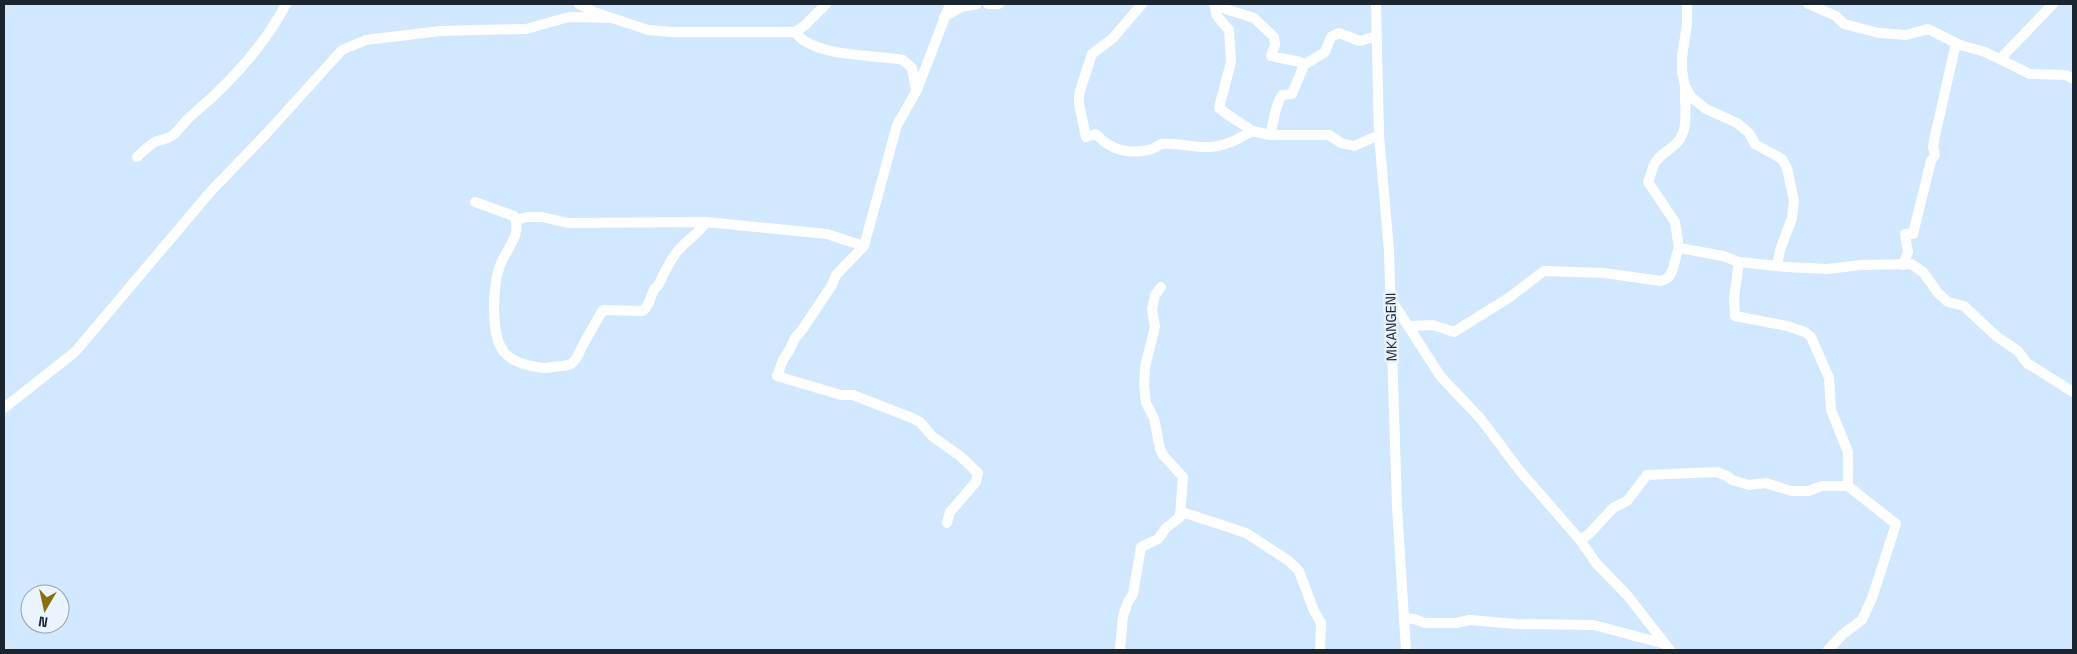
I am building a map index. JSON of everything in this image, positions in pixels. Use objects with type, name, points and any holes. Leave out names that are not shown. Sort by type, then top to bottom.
[{"type":"street","points":[[138,157],[157,141],[172,137],[191,116],[231,80],[264,40],[286,4]]},
{"type":"street","points":[[580,4],[594,12],[648,30],[795,32],[826,4]]},
{"type":"street","points":[[947,523],[950,512],[976,482],[978,472],[960,456],[932,436],[920,422],[912,418],[853,395],[841,395],[777,376],[795,338],[832,285],[836,275],[864,246],[897,125],[917,90],[950,4]]},
{"type":"street","points":[[944,17],[961,6],[977,4]]},
{"type":"street","points":[[988,4],[999,4]]},
{"type":"street","points":[[1142,4],[1113,38],[1092,54],[1079,94],[1086,137],[1096,134],[1101,140],[1123,152],[1150,150],[1161,144],[1188,144],[1208,148],[1228,144],[1252,131]]},
{"type":"street","name":"MKANGENI","points":[[1376,4],[1379,136],[1389,251],[1397,507],[1406,650]]},
{"type":"street","points":[[1410,326],[1433,325],[1454,332],[1510,297],[1540,272],[1548,270],[1666,280],[1672,272],[1679,248],[1675,222],[1648,182],[1656,160],[1669,151],[1680,139],[1687,104],[1682,57],[1687,24],[1687,4]]},
{"type":"street","points":[[1808,4],[1836,16],[1844,24],[1895,35],[1906,35],[1928,29],[1956,43],[2000,59],[2030,74],[2066,75],[2073,79]]},
{"type":"street","points":[[2000,59],[2053,4]]},
{"type":"street","points":[[1304,65],[1300,62],[1271,56],[1275,45],[1274,37],[1254,18],[1215,5],[1217,16],[1229,30],[1231,62],[1219,108],[1252,131],[1270,135],[1330,135],[1341,143],[1354,146],[1357,143],[1379,136]]},
{"type":"street","points":[[4,408],[74,352],[211,191],[342,50],[366,40],[440,31],[526,29],[569,17],[612,18]]},
{"type":"street","points":[[795,32],[800,39],[814,46],[903,60],[912,68],[917,90]]},
{"type":"street","points":[[1270,135],[1278,101],[1282,94],[1292,94],[1304,65],[1325,52],[1331,36],[1339,33],[1360,41],[1376,36]]},
{"type":"street","points":[[1903,264],[1908,252],[1905,234],[1913,234],[1931,162],[1935,155],[1935,136],[1956,43]]},
{"type":"street","points":[[1685,86],[1691,97],[1706,109],[1737,123],[1749,133],[1755,144],[1775,154],[1785,164],[1794,201],[1792,218],[1780,250],[1777,266]]},
{"type":"street","points":[[475,202],[503,210],[514,216],[518,230],[501,262],[496,280],[494,304],[498,346],[517,362],[544,368],[568,366],[579,357],[583,345],[603,310],[643,311],[648,307],[654,290],[675,254],[697,231],[704,227],[706,222]]},
{"type":"street","points":[[516,220],[527,217],[568,223],[706,222],[827,234],[864,246]]},
{"type":"street","points":[[1679,248],[1723,256],[1740,262],[1777,266],[1826,269],[1861,265],[1911,264],[1923,272],[1938,293],[1948,302],[1964,306],[1996,336],[2018,351],[2027,363],[2073,392]]},
{"type":"street","points":[[1740,262],[1734,298],[1735,316],[1787,326],[1805,332],[1811,337],[1829,378],[1832,410],[1848,452],[1848,486]]},
{"type":"street","points":[[1120,650],[1123,616],[1133,594],[1141,548],[1158,539],[1166,528],[1180,517],[1182,512],[1180,504],[1183,477],[1160,449],[1154,418],[1146,403],[1144,385],[1145,368],[1155,327],[1152,310],[1155,295],[1161,287]]},
{"type":"street","points":[[1390,298],[1442,377],[1486,425],[1520,471],[1580,540],[1596,563],[1627,595],[1668,647]]},
{"type":"street","points":[[1580,540],[1589,534],[1613,508],[1627,501],[1647,475],[1716,472],[1732,480],[1749,485],[1766,483],[1791,491],[1808,491],[1822,486],[1848,486],[1896,524],[1872,598],[1862,620],[1843,634],[1828,650]]},
{"type":"street","points":[[1182,512],[1246,533],[1289,561],[1299,571],[1314,611],[1321,623],[1320,650]]},
{"type":"street","points":[[1404,618],[1425,623],[1456,623],[1470,620],[1516,624],[1594,625],[1609,630],[1618,630],[1668,647]]}]
